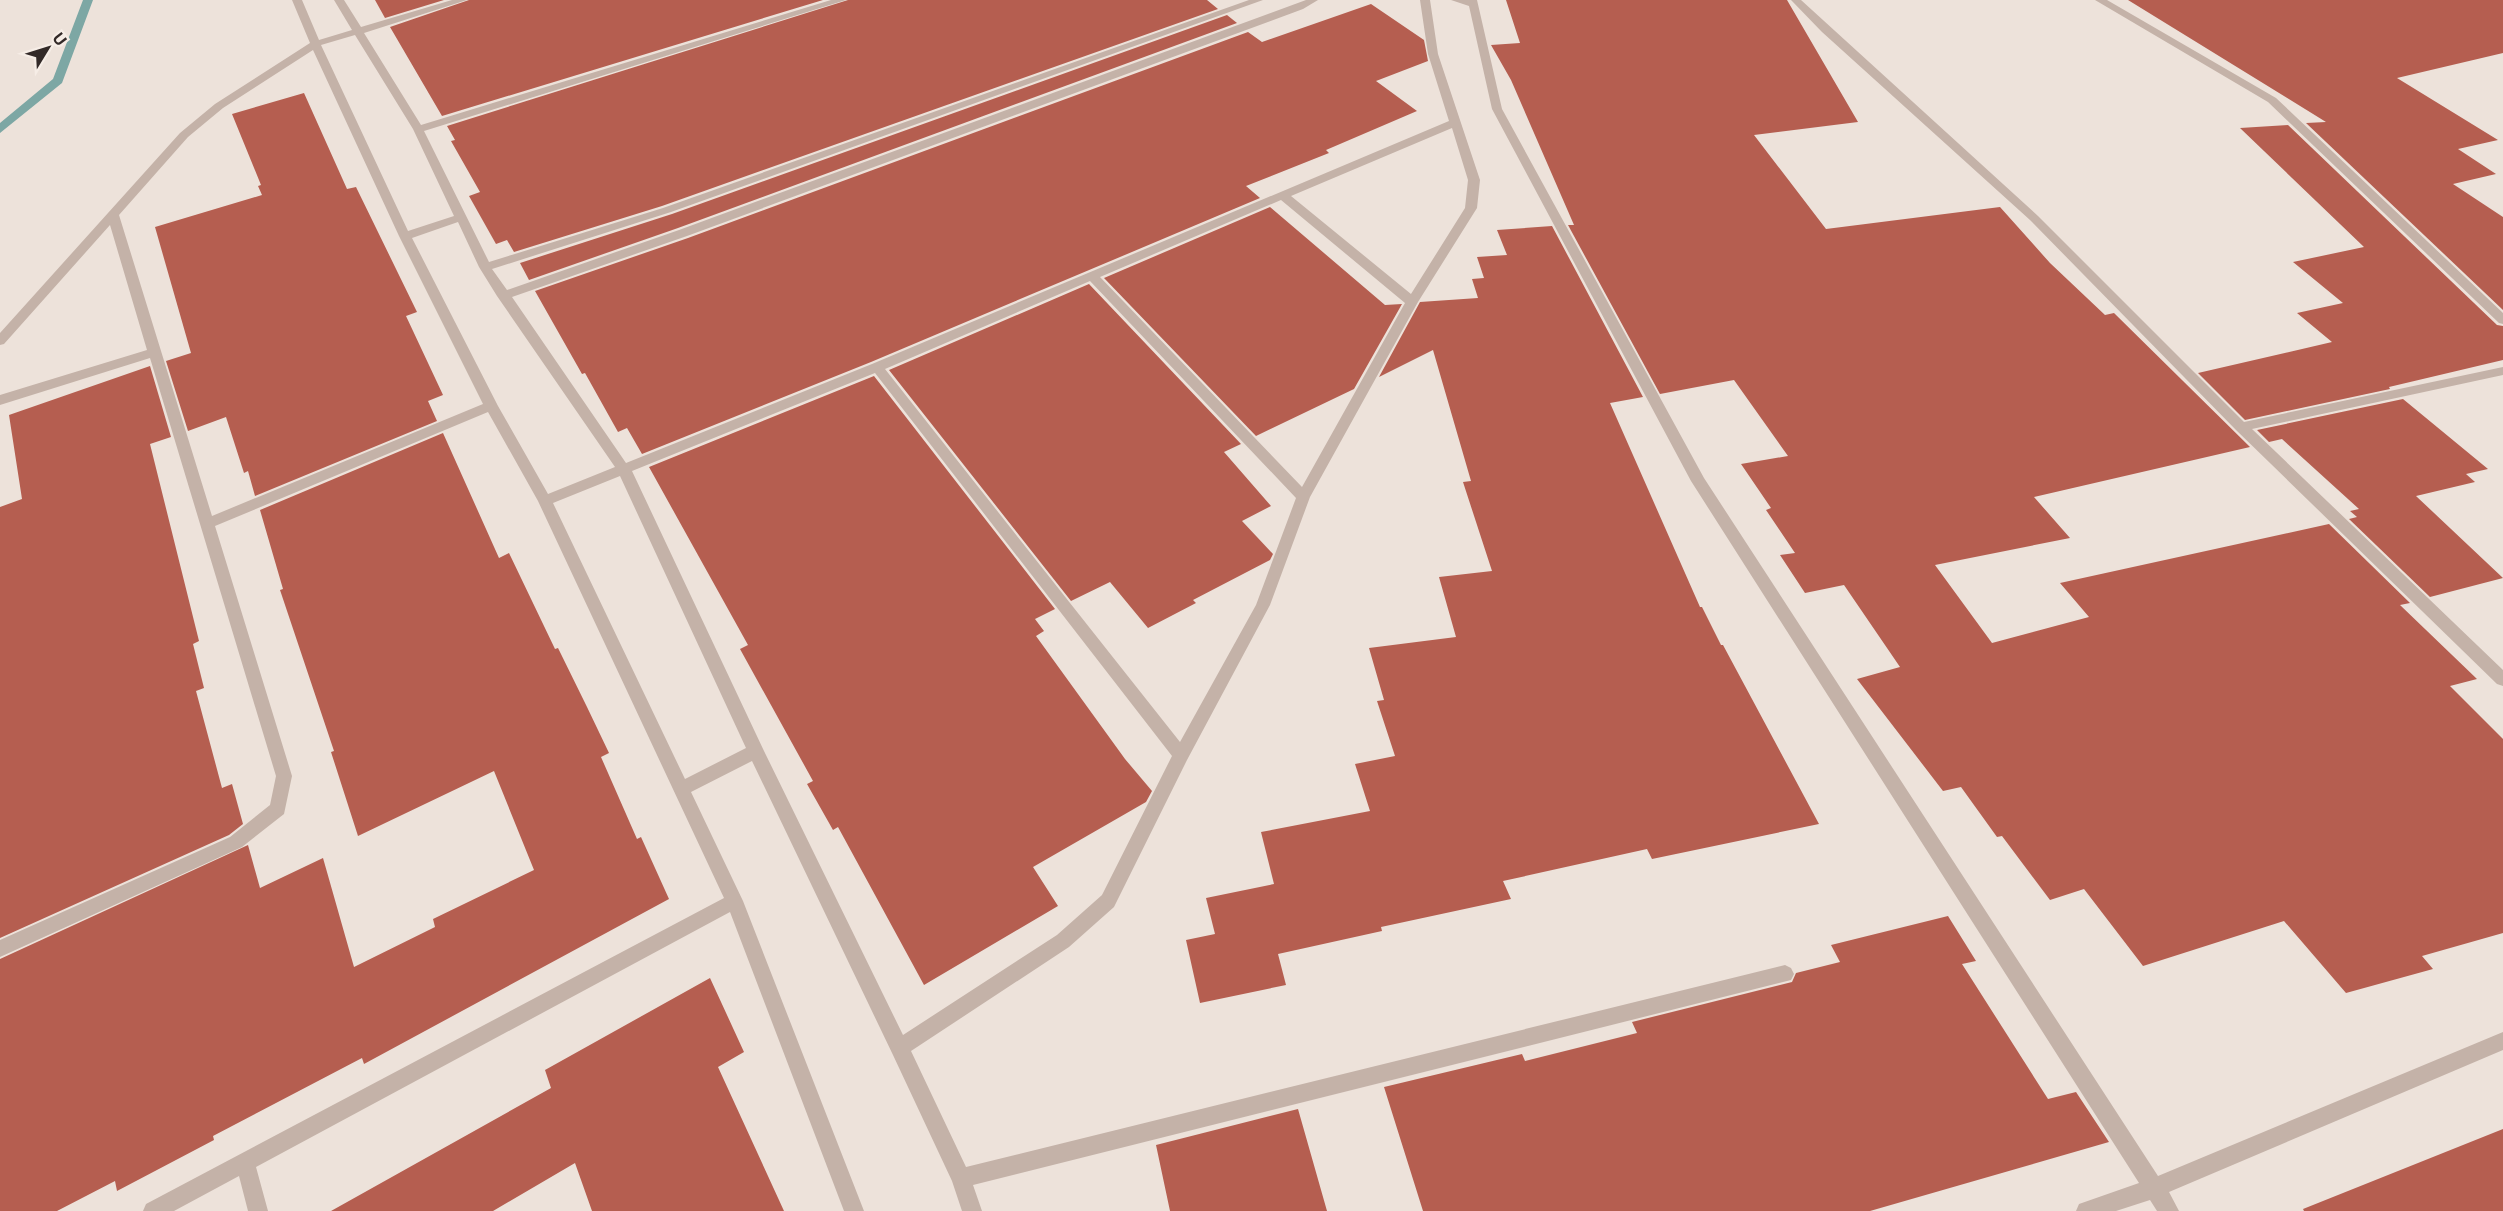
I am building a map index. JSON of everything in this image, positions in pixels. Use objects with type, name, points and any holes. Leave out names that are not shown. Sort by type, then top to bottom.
[{"type":"street","points":[[297,0],[315,44],[405,236],[491,406],[545,501],[734,901],[854,1211]]},
{"type":"street","points":[[339,0],[418,129],[485,267],[624,470],[756,751],[900,1048],[961,1178],[972,1211]]},
{"type":"street","points":[[0,341],[184,135],[229,100],[315,44],[462,0]]},
{"type":"street","points":[[418,129],[842,0]]},
{"type":"street","points":[[485,267],[675,221],[894,143],[987,96],[1258,0]]},
{"type":"street","points":[[503,296],[675,221],[894,143],[1008,114],[1205,42],[1297,4],[1314,0]]},
{"type":"street","points":[[900,1048],[1063,941],[1108,901],[1180,755],[1263,605],[1303,497],[1412,302],[1471,208],[1474,180],[1433,54],[1425,0]]},
{"type":"street","points":[[1456,0],[1472,2],[1497,109],[1698,481],[2169,1211]]},
{"type":"street","points":[[1796,0],[1826,30],[2034,218],[2241,427],[2503,680]]},
{"type":"street","points":[[2100,0],[2272,100],[2503,320]]},
{"type":"street","points":[[1184,26],[1205,42]]},
{"type":"street","points":[[1104,55],[1125,71]]},
{"type":"street","points":[[987,96],[1008,114]]},
{"type":"street","points":[[545,501],[877,367],[1454,123]]},
{"type":"street","points":[[1282,195],[1412,302]]},
{"type":"street","points":[[0,949],[236,842],[278,809],[284,776],[112,213]]},
{"type":"street","points":[[405,236],[462,217]]},
{"type":"street","points":[[1091,275],[1303,497]]},
{"type":"street","points":[[0,400],[155,352]]},
{"type":"street","points":[[877,367],[1180,755]]},
{"type":"street","points":[[2241,427],[2503,371]]},
{"type":"street","points":[[208,523],[491,406]]},
{"type":"street","points":[[680,789],[756,751]]},
{"type":"street","points":[[153,1211],[734,901]]},
{"type":"street","points":[[961,1178],[1785,974]]},
{"type":"street","points":[[2086,1211],[2155,1188],[2503,1041]]},
{"type":"street","points":[[245,1162],[258,1211]]},
{"type":"building","points":[[375,0],[444,0],[385,18]]},
{"type":"building","points":[[469,0],[823,0],[442,116],[390,27]]},
{"type":"building","points":[[848,0],[1207,0],[1218,9],[662,206],[514,252],[507,240],[496,244],[469,196],[480,192],[451,141],[455,140],[447,126]]},
{"type":"building","points":[[1506,0],[1787,0],[1858,122],[1754,135],[1826,229],[2000,207],[2050,263],[2105,315],[2114,313],[2250,447],[2034,497],[2070,538],[1935,565],[1992,643],[2089,617],[2060,583],[2329,524],[2410,603],[2400,605],[2477,679],[2450,686],[2503,739],[2503,933],[2422,956],[2433,969],[2346,993],[2284,921],[2143,966],[2084,889],[2050,900],[2002,836],[1997,837],[1961,787],[1943,791],[1857,679],[1900,667],[1844,585],[1805,593],[1780,555],[1795,553],[1766,510],[1771,508],[1741,464],[1788,456],[1734,380],[1660,394],[1568,225],[1574,225],[1511,80],[1491,45],[1520,43]]},
{"type":"building","points":[[2128,0],[2503,0],[2503,53],[2397,78],[2498,140],[2458,149],[2496,174],[2453,184],[2503,217],[2503,310],[2306,123],[2326,122]]},
{"type":"building","points":[[1371,4],[1424,40],[1428,61],[1376,81],[1417,111],[1326,150],[1329,153],[1246,186],[1260,198],[871,362],[642,454],[627,428],[618,432],[535,291],[688,238],[1248,32],[1262,42]]},
{"type":"building","points":[[1227,15],[1237,23],[678,228],[529,280],[520,263],[672,214]]},
{"type":"building","points":[[304,93],[347,189],[356,187],[417,312],[406,316],[443,395],[428,401],[437,421],[255,496],[248,471],[244,473],[226,417],[188,431],[166,361],[191,353],[155,227],[262,195],[258,186],[261,185],[232,114]]},
{"type":"building","points":[[2288,125],[2497,325],[2503,326],[2503,360],[2389,387],[2390,389],[2245,420],[2198,373],[2332,342],[2297,313],[2343,303],[2293,262],[2364,247],[2240,128]]},
{"type":"building","points":[[1270,207],[1385,305],[1402,304],[1354,389],[1256,436],[1104,278]]},
{"type":"building","points":[[1552,226],[1643,397],[1610,403],[1700,607],[1723,645],[1819,824],[1652,859],[1647,849],[1503,881],[1511,899],[1381,927],[1382,931],[1278,954],[1286,985],[1200,1003],[1186,940],[1215,934],[1206,898],[1274,884],[1261,832],[1370,811],[1355,764],[1395,756],[1377,701],[1384,700],[1369,648],[1456,637],[1439,577],[1492,571],[1463,482],[1471,481],[1433,350],[1379,377],[1420,302],[1478,298],[1472,279],[1484,278],[1477,257],[1507,255],[1497,230]]},
{"type":"building","points":[[1089,284],[1241,444],[1224,452],[1271,506],[1242,521],[1273,554],[1270,560],[1193,600],[1196,603],[1148,628],[1110,582],[1071,601],[889,370]]},
{"type":"building","points":[[150,366],[171,437],[150,444],[199,641],[193,644],[204,688],[196,691],[222,788],[232,784],[243,824],[229,835],[0,938],[0,507],[22,499],[9,415]]},
{"type":"building","points":[[874,376],[1055,609],[1035,619],[1044,631],[1036,636],[1125,759],[1152,791],[1146,802],[1033,867],[1058,906],[924,985],[838,827],[833,830],[807,784],[813,781],[740,649],[748,645],[649,467]]},
{"type":"building","points":[[2403,399],[2488,469],[2466,474],[2475,482],[2416,496],[2503,578],[2430,597],[2349,519],[2357,517],[2350,511],[2359,509],[2282,439],[2269,442],[2257,430]]},
{"type":"building","points":[[443,433],[499,558],[509,553],[555,649],[558,648],[587,707],[609,753],[601,757],[637,839],[641,837],[669,899],[364,1064],[362,1058],[213,1136],[214,1140],[117,1191],[115,1181],[57,1211],[0,1211],[0,959],[248,845],[260,888],[323,858],[354,967],[435,927],[433,919],[534,870],[494,771],[358,836],[331,752],[334,751],[280,590],[283,589],[260,510]]},
{"type":"building","points":[[1948,916],[1976,961],[1962,964],[2048,1099],[2076,1092],[2109,1142],[1870,1211],[1423,1211],[1384,1087],[1522,1054],[1525,1061],[1637,1033],[1632,1022],[1792,982],[1796,973],[1840,962],[1831,945]]},
{"type":"building","points":[[710,978],[744,1052],[718,1067],[784,1211],[592,1211],[575,1163],[493,1211],[331,1211],[551,1088],[545,1070]]},
{"type":"building","points":[[1298,1109],[1327,1211],[1170,1211],[1156,1145]]},
{"type":"building","points":[[2503,1129],[2503,1211],[2304,1211],[2303,1209]]},
{"type":"waterway","points":[[0,129],[58,81],[88,0]]}]
